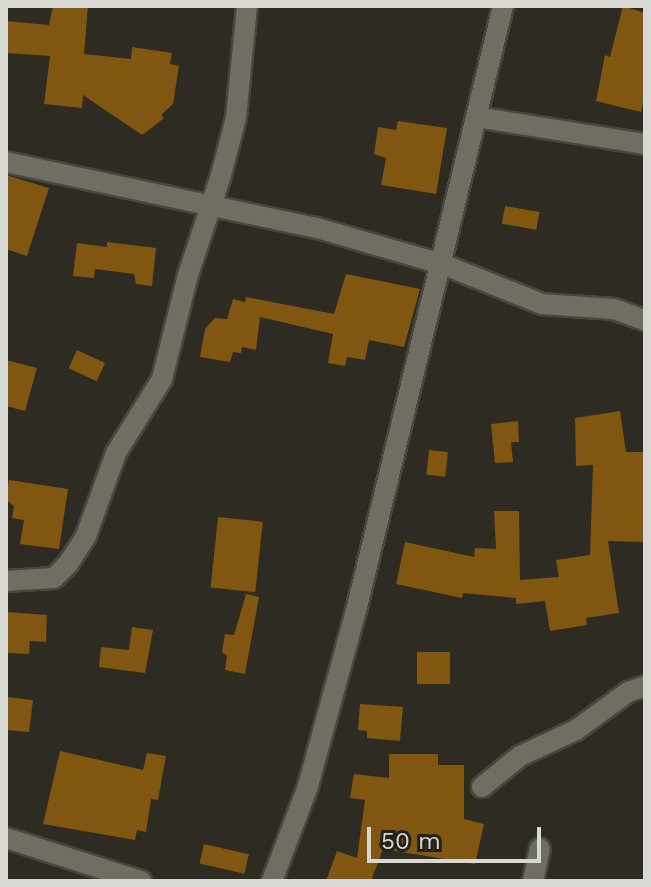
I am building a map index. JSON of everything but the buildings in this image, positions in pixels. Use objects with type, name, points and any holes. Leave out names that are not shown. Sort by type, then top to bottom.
[{"type":"street","points":[[6,581],[54,578],[68,564],[86,536],[116,453],[162,379],[188,275],[236,118],[247,6]]},
{"type":"street","points":[[272,881],[312,771],[442,264],[503,6]]},
{"type":"street","points":[[476,117],[645,144]]},
{"type":"street","points":[[6,162],[317,228],[442,264],[542,304],[614,309],[645,320]]},
{"type":"street","points":[[482,787],[520,756],[576,730],[628,692],[645,686]]},
{"type":"street","points":[[6,838],[141,881]]},
{"type":"street","points":[[533,881],[540,849]]}]
